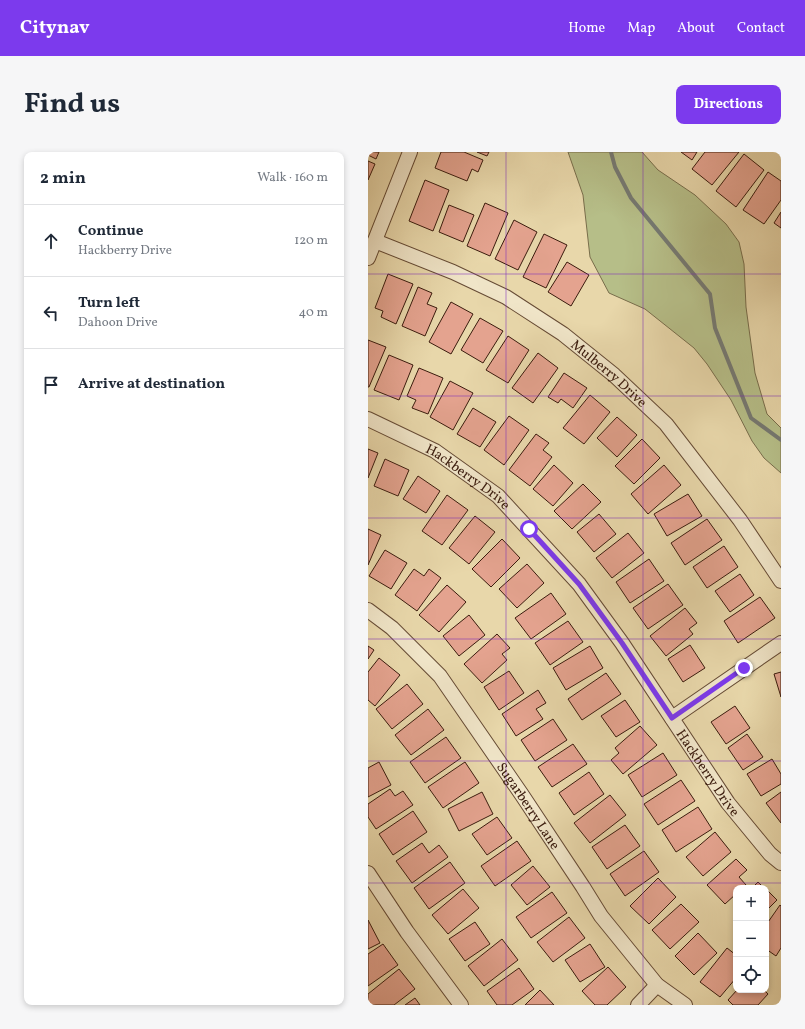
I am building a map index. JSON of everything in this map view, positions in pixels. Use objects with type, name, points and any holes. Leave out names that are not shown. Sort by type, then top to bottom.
[{"type":"street","points":[[368,258],[410,152]]},
{"type":"street","name":"Mulberry Drive","points":[[375,241],[453,272],[506,296],[563,334],[614,375],[666,424],[740,520],[781,581]]},
{"type":"street","name":"Hackberry Drive","points":[[368,419],[435,451],[498,496],[579,584],[622,643],[728,803],[770,854],[781,863]]},
{"type":"street","name":"Sugarberry Lane","points":[[368,610],[392,628],[440,676],[575,873],[601,916],[657,985],[685,1005]]},
{"type":"street","points":[[672,718],[781,643]]},
{"type":"street","points":[[368,873],[407,932],[461,1005]]},
{"type":"street","points":[[638,1005],[657,985]]},
{"type":"green space","points":[[568,152],[642,152],[658,170],[695,195],[726,224],[739,242],[744,264],[746,307],[755,373],[767,414],[781,428],[781,473],[764,458],[752,441],[731,400],[707,364],[694,348],[645,309],[609,293],[590,257],[583,195]]},
{"type":"building","points":[[368,152],[379,152],[376,159],[368,155]]},
{"type":"building","points":[[441,152],[464,152],[483,160],[478,172],[472,169],[467,181],[435,168]]},
{"type":"building","points":[[477,152],[489,152],[487,156]]},
{"type":"building","points":[[681,152],[697,152],[692,160]]},
{"type":"building","points":[[705,152],[739,152],[712,185],[692,169]]},
{"type":"building","points":[[744,154],[764,170],[736,207],[716,191]]},
{"type":"building","points":[[368,161],[375,164],[368,180]]},
{"type":"building","points":[[768,172],[781,181],[781,200],[764,224],[743,210]]},
{"type":"building","points":[[425,180],[449,190],[433,231],[409,221]]},
{"type":"building","points":[[485,203],[508,213],[490,256],[467,246]]},
{"type":"building","points":[[449,205],[474,215],[463,242],[439,232]]},
{"type":"building","points":[[781,212],[781,228],[774,223]]},
{"type":"building","points":[[514,220],[537,232],[518,270],[495,259]]},
{"type":"building","points":[[544,234],[567,245],[546,288],[523,277]]},
{"type":"building","points":[[567,262],[589,275],[571,306],[548,292]]},
{"type":"building","points":[[388,274],[413,284],[396,324],[381,317],[383,311],[375,308]]},
{"type":"building","points":[[418,287],[432,293],[427,304],[437,308],[425,336],[402,326]]},
{"type":"building","points":[[451,302],[473,314],[451,354],[429,342]]},
{"type":"building","points":[[480,318],[503,331],[483,363],[461,350]]},
{"type":"building","points":[[508,336],[529,350],[508,383],[486,370]]},
{"type":"building","points":[[368,340],[386,347],[369,387],[368,387]]},
{"type":"building","points":[[538,353],[558,368],[533,403],[512,388]]},
{"type":"building","points":[[389,355],[413,365],[399,400],[374,390]]},
{"type":"building","points":[[419,368],[443,378],[428,414],[412,408],[416,400],[407,396]]},
{"type":"building","points":[[564,373],[587,388],[573,408],[561,399],[558,403],[548,397]]},
{"type":"building","points":[[450,381],[473,393],[453,430],[430,417]]},
{"type":"building","points":[[590,395],[610,412],[584,444],[563,428]]},
{"type":"building","points":[[473,408],[496,422],[480,447],[457,434]]},
{"type":"building","points":[[509,416],[529,430],[504,465],[484,450]]},
{"type":"building","points":[[617,417],[637,435],[617,457],[597,438]]},
{"type":"building","points":[[536,434],[549,443],[543,450],[552,457],[530,486],[509,470]]},
{"type":"building","points":[[642,439],[660,458],[634,484],[615,466]]},
{"type":"building","points":[[368,449],[378,453],[368,478]]},
{"type":"building","points":[[385,459],[409,470],[398,496],[374,486]]},
{"type":"building","points":[[554,465],[573,483],[553,506],[533,489]]},
{"type":"building","points":[[664,465],[681,485],[648,514],[631,494]]},
{"type":"building","points":[[418,476],[440,491],[426,513],[403,499]]},
{"type":"building","points":[[583,484],[601,502],[572,529],[554,511]]},
{"type":"building","points":[[688,494],[702,516],[667,536],[654,514]]},
{"type":"building","points":[[447,495],[468,510],[442,545],[422,531]]},
{"type":"building","points":[[599,514],[616,534],[594,552],[577,532]]},
{"type":"building","points":[[475,516],[495,532],[469,564],[449,548]]},
{"type":"building","points":[[707,519],[722,540],[685,565],[671,543]]},
{"type":"building","points":[[368,529],[381,535],[368,565]]},
{"type":"building","points":[[628,533],[644,553],[612,578],[596,558]]},
{"type":"building","points":[[502,539],[520,558],[491,587],[472,569]]},
{"type":"building","points":[[724,546],[738,567],[707,588],[693,567]]},
{"type":"building","points":[[385,550],[407,563],[391,589],[369,576]]},
{"type":"building","points":[[649,559],[664,581],[630,603],[616,582]]},
{"type":"building","points":[[527,564],[544,583],[517,608],[499,589]]},
{"type":"building","points":[[414,569],[424,576],[429,569],[441,578],[417,611],[395,595]]},
{"type":"building","points":[[740,574],[754,595],[730,612],[715,591]]},
{"type":"building","points":[[668,584],[683,605],[648,629],[633,608]]},
{"type":"building","points":[[447,585],[466,602],[439,632],[419,615]]},
{"type":"building","points":[[551,593],[566,614],[531,639],[515,618]]},
{"type":"building","points":[[760,597],[775,618],[738,643],[724,621]]},
{"type":"building","points":[[685,608],[697,623],[689,629],[693,634],[666,656],[650,636]]},
{"type":"building","points":[[469,615],[485,635],[459,656],[443,636]]},
{"type":"building","points":[[568,621],[583,642],[550,665],[535,643]]},
{"type":"building","points":[[497,634],[510,648],[502,654],[507,660],[482,683],[464,664]]},
{"type":"building","points":[[690,645],[705,668],[683,682],[668,659]]},
{"type":"building","points":[[368,646],[374,650],[368,659]]},
{"type":"building","points":[[590,646],[603,668],[566,690],[553,668]]},
{"type":"building","points":[[379,658],[400,675],[375,706],[368,700],[368,672]]},
{"type":"building","points":[[509,671],[524,693],[499,710],[484,687]]},
{"type":"building","points":[[781,672],[781,697],[774,674]]},
{"type":"building","points":[[606,673],[621,694],[582,720],[568,699]]},
{"type":"building","points":[[407,684],[423,704],[392,729],[376,709]]},
{"type":"building","points":[[538,690],[546,703],[536,709],[543,719],[516,736],[502,714]]},
{"type":"building","points":[[625,700],[640,722],[616,737],[601,716]]},
{"type":"building","points":[[735,706],[750,728],[726,744],[711,722]]},
{"type":"building","points":[[428,709],[444,730],[411,755],[395,735]]},
{"type":"building","points":[[553,719],[567,740],[535,761],[521,740]]},
{"type":"building","points":[[640,726],[657,745],[623,774],[611,760],[619,753],[615,748]]},
{"type":"building","points":[[747,734],[763,757],[743,770],[728,748]]},
{"type":"building","points":[[446,737],[461,758],[425,783],[410,762]]},
{"type":"building","points":[[573,744],[587,764],[552,787],[538,767]]},
{"type":"building","points":[[663,753],[677,775],[642,797],[628,775]]},
{"type":"building","points":[[772,759],[781,774],[781,784],[761,796],[747,774]]},
{"type":"building","points":[[379,762],[391,785],[368,797],[368,768]]},
{"type":"building","points":[[465,762],[479,783],[443,808],[428,787]]},
{"type":"building","points":[[589,772],[604,794],[574,815],[559,793]]},
{"type":"building","points":[[681,780],[695,801],[658,825],[644,804]]},
{"type":"building","points":[[390,789],[395,796],[403,791],[413,805],[376,829],[368,817],[368,804]]},
{"type":"building","points":[[482,792],[493,814],[459,831],[448,809]]},
{"type":"building","points":[[781,792],[781,823],[766,803]]},
{"type":"building","points":[[610,795],[626,815],[590,843],[574,823]]},
{"type":"building","points":[[698,807],[712,829],[676,852],[662,830]]},
{"type":"building","points":[[413,811],[427,832],[393,855],[379,834]]},
{"type":"building","points":[[497,817],[512,838],[487,855],[472,834]]},
{"type":"building","points":[[625,825],[640,846],[607,869],[592,847]]},
{"type":"building","points":[[715,832],[731,852],[703,876],[686,857]]},
{"type":"building","points":[[517,841],[531,861],[495,886],[481,866]]},
{"type":"building","points":[[422,843],[429,853],[439,845],[448,857],[412,883],[396,861]]},
{"type":"building","points":[[644,851],[659,872],[625,896],[610,874]]},
{"type":"building","points":[[736,859],[747,870],[739,877],[746,885],[733,885],[733,897],[725,904],[707,885]]},
{"type":"building","points":[[450,862],[465,883],[429,909],[414,888]]},
{"type":"building","points":[[533,866],[550,887],[527,905],[511,885]]},
{"type":"building","points":[[658,878],[676,897],[649,924],[630,906]]},
{"type":"building","points":[[463,889],[479,908],[448,934],[432,915]]},
{"type":"building","points":[[552,892],[567,913],[531,938],[516,917]]},
{"type":"building","points":[[769,892],[777,900],[769,908]]},
{"type":"building","points":[[681,904],[699,922],[670,949],[652,930]]},
{"type":"building","points":[[780,905],[781,948],[776,956],[769,951],[769,921]]},
{"type":"building","points":[[569,917],[585,938],[553,962],[537,942]]},
{"type":"building","points":[[368,920],[380,943],[368,949]]},
{"type":"building","points":[[475,922],[490,944],[465,961],[449,939]]},
{"type":"building","points":[[698,933],[717,953],[694,975],[675,956]]},
{"type":"building","points":[[502,939],[518,960],[484,986],[468,966]]},
{"type":"building","points":[[383,944],[398,965],[368,986],[368,954]]},
{"type":"building","points":[[590,944],[605,967],[580,982],[565,960]]},
{"type":"building","points":[[727,948],[733,953],[733,982],[720,997],[700,982]]},
{"type":"building","points":[[608,967],[626,987],[607,1005],[595,1005],[582,991]]},
{"type":"building","points":[[519,968],[534,989],[512,1005],[497,1005],[487,991]]},
{"type":"building","points":[[399,969],[415,989],[394,1005],[370,1005],[368,1002],[368,994]]},
{"type":"building","points":[[540,990],[554,1005],[525,1005]]},
{"type":"building","points":[[734,993],[768,994],[758,1005],[733,1005],[728,1000]]},
{"type":"building","points":[[415,998],[420,1005],[405,1005]]},
{"type":"waterway","points":[[611,152],[615,167],[631,198],[710,294],[715,328],[751,418],[781,440]]},
{"type":"route","points":[[529,529],[579,584],[622,643],[672,718],[744,668]]}]
